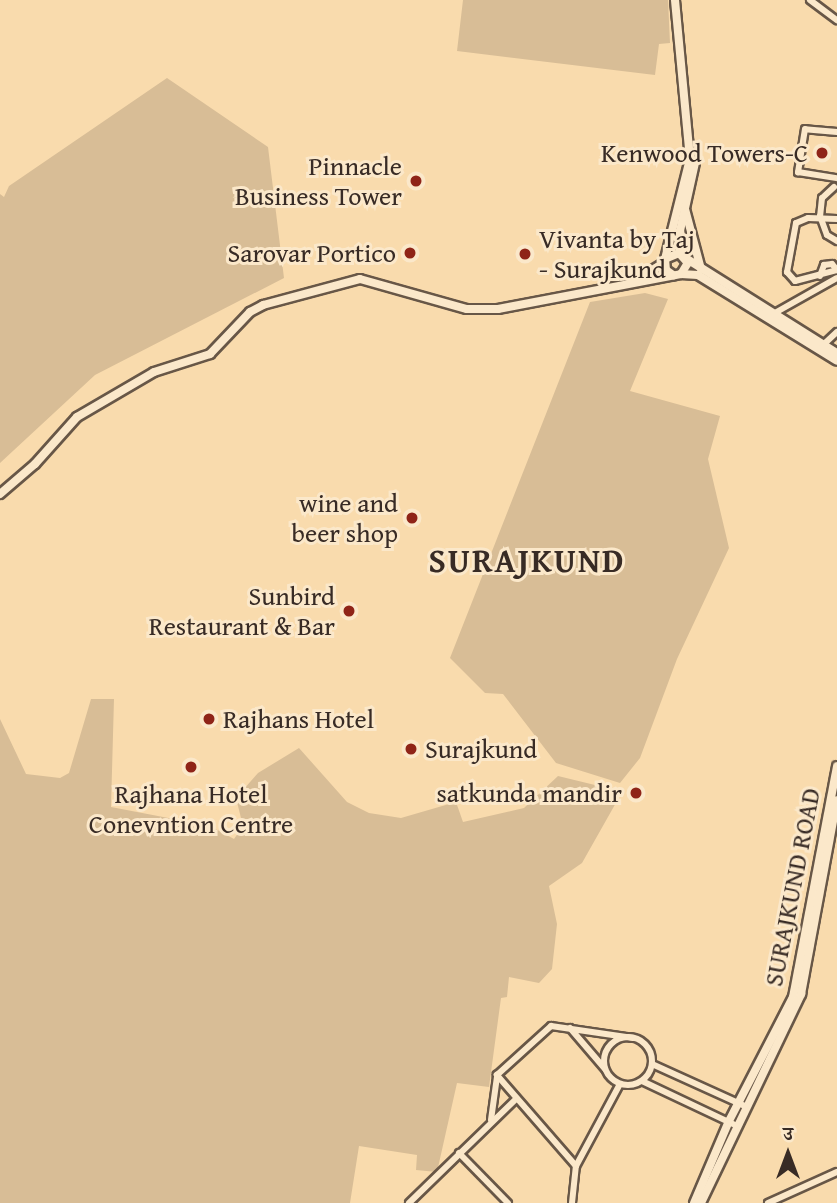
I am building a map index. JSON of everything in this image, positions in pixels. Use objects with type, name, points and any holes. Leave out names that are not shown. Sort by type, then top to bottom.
[{"type":"main road","points":[[677,0],[696,148],[680,231],[686,258],[677,275]]},
{"type":"main road","points":[[665,261],[690,159],[677,0]]},
{"type":"main road","points":[[685,209],[701,269]]},
{"type":"main road","points":[[630,284],[674,252],[772,315],[837,361]]},
{"type":"main road","points":[[665,261],[677,275]]},
{"type":"main road","points":[[0,494],[35,464],[77,417],[154,372],[210,354],[250,312],[263,305],[360,279],[482,310],[677,275],[698,275],[837,353]]},
{"type":"main road","name":"SURAJKUND ROAD","points":[[831,835],[837,766]]},
{"type":"main road","name":"SURAJKUND ROAD","points":[[694,1203],[801,994],[837,800]]},
{"type":"main road","name":"SURAJKUND ROAD","points":[[701,1203],[733,1123]]},
{"type":"street","points":[[810,0],[837,20]]},
{"type":"street","points":[[837,132],[805,129],[798,172],[837,178]]},
{"type":"street","points":[[834,187],[822,198],[821,218],[827,235],[837,241]]},
{"type":"street","points":[[820,276],[795,282],[787,272],[796,223],[821,218],[837,219]]},
{"type":"street","points":[[772,315],[834,280],[837,288]]},
{"type":"street","points":[[823,345],[837,332]]},
{"type":"street","points":[[491,1120],[497,1075],[549,1027],[632,1038],[647,1047],[652,1064],[642,1081]]},
{"type":"street","points":[[570,1028],[620,1084]]},
{"type":"street","points":[[605,1069],[604,1059],[613,1042],[632,1038]]},
{"type":"street","points":[[652,1064],[743,1105]]},
{"type":"street","points":[[497,1075],[515,1100],[576,1166]]},
{"type":"street","points":[[620,1084],[642,1081],[733,1123]]},
{"type":"street","points":[[572,1203],[576,1166],[620,1084]]},
{"type":"street","points":[[412,1202],[491,1120],[515,1100]]},
{"type":"street","points":[[459,1153],[508,1203]]},
{"type":"street","points":[[768,1203],[837,1172]]},
{"type":"shaded area","points":[[463,0],[668,0],[670,43],[659,44],[655,75],[457,51]]},
{"type":"shaded area","points":[[167,78],[268,147],[284,278],[95,375],[0,463],[0,194],[4,197],[9,186]]},
{"type":"shaded area","points":[[645,293],[668,299],[630,391],[720,416],[708,459],[729,548],[677,659],[640,758],[620,783],[556,763],[503,694],[485,693],[450,658],[590,302]]},
{"type":"shaded area","points":[[91,699],[114,699],[111,807],[210,826],[234,839],[243,826],[236,798],[258,773],[299,748],[347,802],[369,813],[401,818],[456,802],[463,822],[524,808],[558,776],[599,786],[617,801],[582,863],[549,886],[557,924],[552,969],[539,983],[509,977],[507,997],[501,998],[489,1087],[457,1083],[437,1172],[416,1170],[417,1155],[359,1146],[350,1203],[0,1203],[0,719],[26,774],[60,778],[69,773]]},
{"type":"place","name":"Kenwood Towers-C","points":[[822,153]]},
{"type":"place","name":"Pinnacle Business Tower","points":[[416,181]]},
{"type":"place","name":"Sarovar Portico","points":[[410,253]]},
{"type":"place","name":"Vivanta by Taj - Surajkund","points":[[525,254]]},
{"type":"place","name":"wine and beer shop","points":[[412,518]]},
{"type":"place","name":"Sunbird Restaurant & Bar","points":[[349,611]]},
{"type":"place","name":"Rajhans Hotel","points":[[209,719]]},
{"type":"place","name":"Surajkund","points":[[411,749]]},
{"type":"place","name":"Rajhana Hotel Conevntion Centre","points":[[191,767]]},
{"type":"place","name":"satkunda mandir","points":[[636,793]]},
{"type":"district","name":"SURAJKUND","points":[[527,561]]}]
